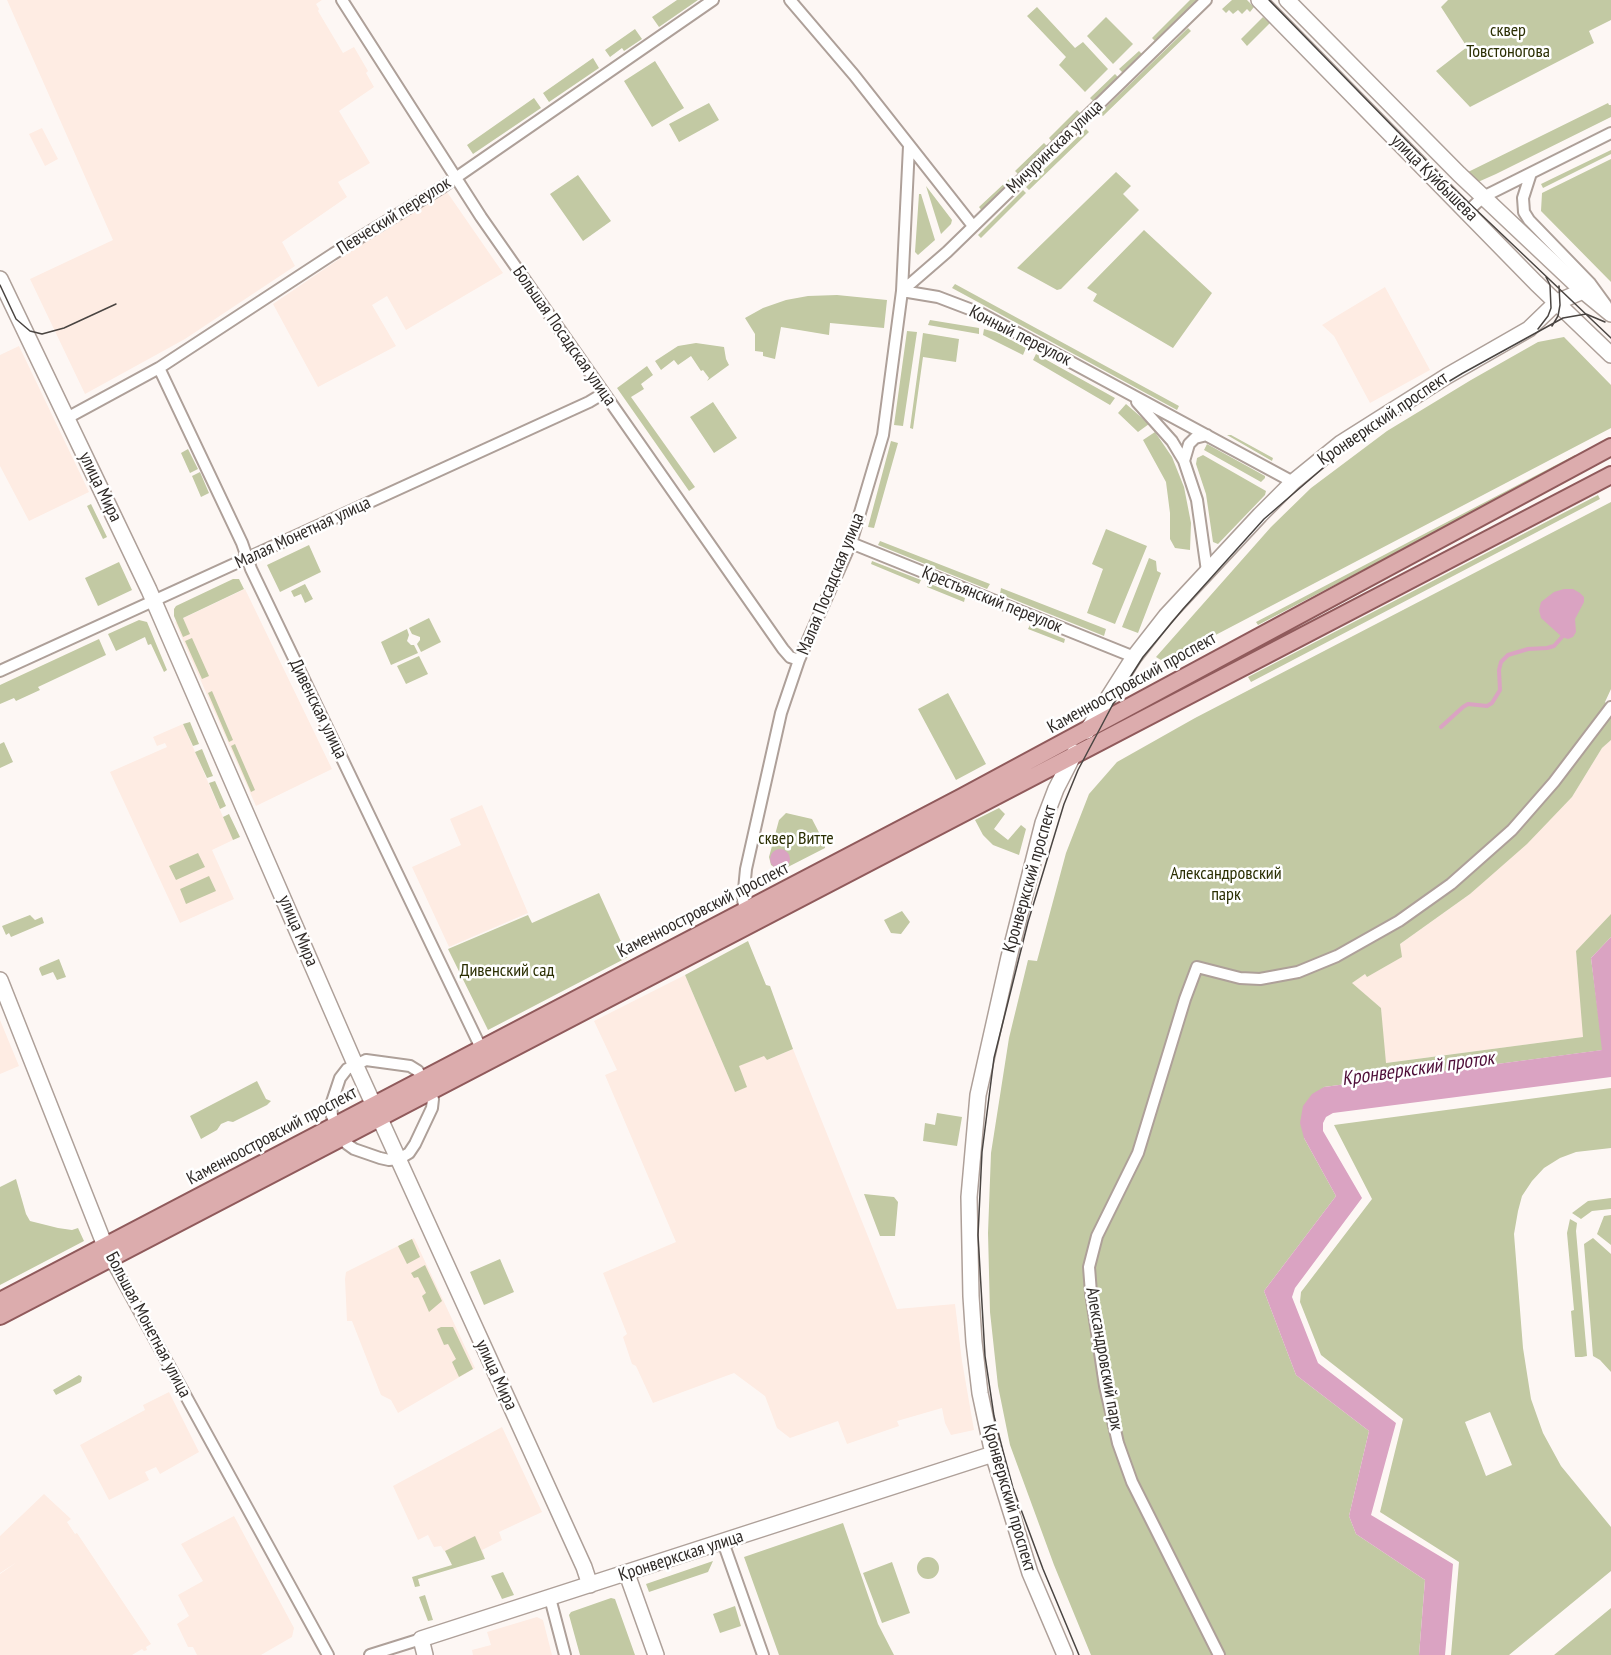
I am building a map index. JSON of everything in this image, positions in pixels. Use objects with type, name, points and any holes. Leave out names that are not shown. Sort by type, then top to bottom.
[{"type":"main road","name":"Каменноостровский проспект","points":[[427,1084],[481,1048],[1088,730],[1611,447]]},
{"type":"main road","name":"Каменноостровский проспект","points":[[0,1301],[107,1252],[427,1084],[1072,758],[1611,475]]},
{"type":"main road","name":"Каменноостровский проспект","points":[[0,1316],[107,1252]]},
{"type":"street","name":"Большая Посадская улица","points":[[342,0],[455,178],[783,649],[790,657],[799,660]]},
{"type":"street","name":"Певческий переулок","points":[[67,418],[159,368],[333,254],[455,178],[713,0]]},
{"type":"street","points":[[790,0],[854,75],[973,226]]},
{"type":"street","name":"Мичуринская улица","points":[[902,291],[973,226],[1206,0]]},
{"type":"street","name":"улица Куйбышева","points":[[1258,0],[1611,355]]},
{"type":"street","name":"улица Куйбышева","points":[[1287,0],[1483,197],[1583,291],[1611,313]]},
{"type":"street","points":[[1467,212],[1483,197],[1611,133]]},
{"type":"street","name":"Малая Посадская улица","points":[[745,910],[744,883],[760,798],[781,713],[799,660],[851,543],[882,435],[902,291],[909,146]]},
{"type":"street","points":[[1531,173],[1522,198],[1524,213],[1590,283],[1611,313]]},
{"type":"street","name":"улица Мира","points":[[0,279],[154,601],[355,1064],[584,1567],[590,1585]]},
{"type":"street","name":"Конный переулок","points":[[902,291],[938,297],[980,313],[1293,482]]},
{"type":"street","name":"Кронверкский проспект","points":[[1065,1655],[1030,1574],[993,1454],[981,1393],[971,1296],[969,1206],[978,1095],[989,1039],[1034,853],[1052,802],[1072,758],[1134,657],[1174,607],[1293,482],[1341,443],[1447,376],[1529,329],[1557,302],[1583,291]]},
{"type":"street","name":"Дивенская улица","points":[[159,368],[481,1048]]},
{"type":"street","name":"Малая Монетная улица","points":[[0,671],[589,402],[604,393]]},
{"type":"street","name":"Конный переулок","points":[[1131,396],[1172,441],[1184,461],[1197,500],[1207,571]]},
{"type":"street","points":[[1184,461],[1189,444],[1195,438],[1207,435]]},
{"type":"street","name":"Крестьянский переулок","points":[[851,543],[1134,657]]},
{"type":"street","name":"Александровский парк","points":[[1219,1655],[1132,1482],[1121,1450],[1105,1386],[1089,1267],[1097,1236],[1138,1153],[1197,967],[1240,978],[1260,980],[1298,972],[1337,956],[1399,921],[1451,884],[1512,830],[1554,782],[1611,707]]},
{"type":"street","points":[[1028,780],[1045,785],[1052,802]]},
{"type":"street","name":"Большая Монетная улица","points":[[0,980],[107,1252],[328,1655]]},
{"type":"street","points":[[366,1060],[410,1066],[418,1071],[427,1084],[434,1099],[432,1108],[415,1144],[409,1153],[399,1159],[380,1158],[354,1149],[347,1144],[332,1116],[331,1105],[340,1078],[355,1064],[366,1060]]},
{"type":"street","name":"Кронверкская улица","points":[[370,1655],[627,1574],[993,1454]]},
{"type":"street","points":[[723,1542],[763,1655]]},
{"type":"street","points":[[627,1574],[656,1655]]},
{"type":"street","points":[[550,1598],[565,1655]]},
{"type":"street","points":[[421,1639],[425,1655]]},
{"type":"shaded area","points":[[7,0],[322,0],[316,4],[318,11],[343,53],[354,47],[374,87],[339,111],[370,163],[338,182],[347,197],[282,242],[295,266],[185,339],[85,394],[30,279],[113,240]]},
{"type":"shaded area","points":[[42,128],[58,159],[45,166],[29,134]]},
{"type":"shaded area","points":[[447,192],[503,273],[406,330],[387,296],[372,305],[396,346],[318,387],[273,304],[342,257]]},
{"type":"shaded area","points":[[1385,287],[1430,370],[1370,403],[1334,336],[1322,325]]},
{"type":"shaded area","points":[[19,346],[89,492],[29,521],[0,466],[0,355]]},
{"type":"shaded area","points":[[245,589],[332,769],[256,806],[175,622]]},
{"type":"shaded area","points":[[1573,589],[1584,597],[1584,602],[1575,619],[1576,632],[1568,639],[1562,637],[1541,618],[1539,610],[1541,602],[1554,592]]},
{"type":"shaded area","points":[[183,724],[233,840],[212,850],[234,899],[180,923],[110,772],[167,747],[165,743],[157,746],[153,737]]},
{"type":"shaded area","points":[[1611,740],[1611,914],[1576,951],[1584,1037],[1385,1063],[1381,1008],[1351,983],[1400,944],[1470,894],[1572,797],[1602,748]]},
{"type":"shaded area","points":[[482,805],[528,913],[449,947],[412,867],[461,845],[450,819]]},
{"type":"shaded area","points":[[780,849],[787,852],[790,859],[787,866],[780,869],[773,866],[770,859],[773,852]]},
{"type":"shaded area","name":"Кронверкский проток","points":[[1611,937],[1611,1077],[1333,1113],[1326,1117],[1323,1123],[1323,1131],[1362,1198],[1295,1288],[1292,1297],[1318,1363],[1396,1423],[1371,1515],[1453,1564],[1445,1655],[1419,1655],[1425,1580],[1356,1534],[1349,1516],[1369,1431],[1296,1375],[1264,1291],[1336,1196],[1304,1138],[1300,1123],[1303,1106],[1312,1094],[1324,1087],[1602,1050],[1591,958]]},
{"type":"shaded area","points":[[685,975],[735,1092],[738,1066],[764,1055],[767,1060],[793,1049],[897,1309],[955,1304],[974,1430],[951,1435],[945,1423],[942,1408],[897,1421],[899,1426],[847,1444],[838,1421],[790,1438],[777,1428],[765,1396],[734,1373],[653,1403],[636,1366],[632,1364],[623,1337],[627,1334],[603,1273],[676,1242],[605,1075],[617,1070],[594,1021]]},
{"type":"shaded area","points":[[0,1020],[19,1066],[0,1074]]},
{"type":"shaded area","points":[[414,1238],[475,1368],[398,1413],[391,1400],[381,1395],[352,1321],[347,1321],[345,1279],[346,1272]]},
{"type":"shaded area","points":[[169,1392],[199,1452],[160,1474],[156,1467],[145,1472],[149,1480],[109,1500],[80,1445],[145,1410],[143,1405]]},
{"type":"shaded area","points":[[502,1427],[542,1512],[499,1532],[502,1540],[482,1550],[484,1555],[452,1564],[446,1551],[441,1546],[434,1547],[428,1535],[418,1540],[393,1486]]},
{"type":"shaded area","points":[[44,1494],[71,1519],[67,1522],[75,1534],[77,1533],[151,1644],[146,1647],[147,1650],[142,1649],[132,1655],[0,1655],[0,1574],[17,1562],[0,1573],[0,1536]]},
{"type":"shaded area","points":[[234,1516],[294,1628],[292,1637],[261,1655],[197,1655],[193,1647],[188,1647],[177,1624],[189,1616],[178,1595],[203,1581],[181,1544]]},
{"type":"shaded area","points":[[537,1617],[543,1620],[552,1655],[473,1655],[472,1650],[491,1645],[487,1632]]},
{"type":"green space","points":[[677,0],[698,0],[659,27],[652,17]]},
{"type":"green space","points":[[1190,0],[1197,0],[1155,41],[1152,38]]},
{"type":"green space","points":[[1232,0],[1247,0],[1254,7],[1250,12],[1247,9],[1242,14],[1238,10],[1233,14],[1229,10],[1226,13],[1222,9]]},
{"type":"green space","name":"сквер Товстоногова","points":[[1448,0],[1611,0],[1611,20],[1589,31],[1594,43],[1470,107],[1436,71],[1467,47],[1441,7]]},
{"type":"green space","points":[[1037,7],[1075,48],[1083,42],[1108,69],[1085,92],[1059,65],[1066,57],[1027,16]]},
{"type":"green space","points":[[1106,17],[1133,44],[1113,64],[1087,36]]},
{"type":"green space","points":[[1263,17],[1270,23],[1247,46],[1241,39]]},
{"type":"green space","points":[[1188,28],[1191,31],[1103,116],[1100,113]]},
{"type":"green space","points":[[635,29],[642,39],[624,51],[622,48],[610,57],[605,50]]},
{"type":"green space","points":[[1139,51],[1142,54],[1123,73],[1119,69]]},
{"type":"green space","points":[[593,58],[599,68],[549,102],[543,93]]},
{"type":"green space","points":[[655,61],[684,108],[652,127],[624,81]]},
{"type":"green space","points":[[1115,74],[1118,77],[1094,102],[1090,98]]},
{"type":"green space","points":[[534,98],[541,108],[473,154],[467,145]]},
{"type":"green space","points":[[709,103],[719,120],[679,142],[669,124]]},
{"type":"green space","points":[[1608,103],[1611,105],[1611,117],[1496,174],[1478,182],[1466,173]]},
{"type":"green space","points":[[1077,110],[1081,114],[1052,142],[1049,138]]},
{"type":"green space","points":[[1086,129],[1089,132],[1029,190],[1026,187]]},
{"type":"green space","points":[[1044,143],[1048,147],[1019,175],[1015,171]]},
{"type":"green space","points":[[1611,150],[1611,154],[1543,188],[1541,184]]},
{"type":"green space","points":[[1611,159],[1611,282],[1541,211],[1542,193]]},
{"type":"green space","points":[[1116,172],[1131,186],[1123,194],[1139,210],[1061,289],[1057,290],[1017,268]]},
{"type":"green space","points":[[578,175],[611,221],[583,241],[550,194]]},
{"type":"green space","points":[[1009,179],[1012,182],[982,211],[979,207]]},
{"type":"green space","points":[[926,186],[952,220],[941,234]]},
{"type":"green space","points":[[1023,190],[1026,193],[981,238],[978,235]]},
{"type":"green space","points":[[919,194],[921,194],[935,240],[918,255],[915,252]]},
{"type":"green space","points":[[1144,230],[1212,293],[1173,348],[1093,301],[1097,294],[1087,288]]},
{"type":"green space","points":[[955,284],[1179,406],[1177,410],[952,288]]},
{"type":"green space","points":[[837,295],[887,300],[884,328],[830,323],[829,335],[781,327],[775,359],[763,356],[763,352],[755,351],[755,334],[745,318],[763,308],[786,300],[808,296]]},
{"type":"green space","points":[[930,320],[979,328],[979,334],[928,325]]},
{"type":"green space","points":[[984,329],[998,333],[1026,348],[1023,355],[983,335]]},
{"type":"green space","points":[[907,331],[917,332],[903,426],[894,425]]},
{"type":"green space","points":[[923,333],[959,339],[956,362],[923,357],[913,429],[910,428]]},
{"type":"green space","points":[[1564,337],[1611,385],[1611,428],[1164,662],[1156,657],[1271,527],[1311,488],[1387,431],[1471,380],[1538,342]]},
{"type":"green space","points":[[696,343],[724,347],[729,365],[707,381],[709,378],[691,356],[678,365],[674,360],[661,370],[655,361],[678,346]]},
{"type":"green space","points":[[1036,354],[1115,398],[1110,405],[1033,360]]},
{"type":"green space","points":[[647,366],[653,375],[641,384],[644,389],[631,397],[695,487],[689,491],[617,388]]},
{"type":"green space","points":[[713,402],[737,438],[714,453],[690,417]]},
{"type":"green space","points":[[1126,404],[1149,424],[1138,432],[1118,413]]},
{"type":"green space","points":[[1155,432],[1172,457],[1184,487],[1191,523],[1190,550],[1175,548],[1170,539],[1170,513],[1166,482],[1143,440]]},
{"type":"green space","points":[[1227,435],[1273,458],[1272,461]]},
{"type":"green space","points":[[891,441],[898,443],[874,528],[868,527]]},
{"type":"green space","points":[[1207,444],[1265,478],[1261,482],[1204,450]]},
{"type":"green space","points":[[188,449],[198,469],[190,473],[181,453]]},
{"type":"green space","points":[[1203,455],[1266,491],[1265,495],[1218,544],[1213,542],[1206,494],[1196,464],[1197,458]]},
{"type":"green space","points":[[1575,455],[1577,458],[1258,625],[1256,622]]},
{"type":"green space","points":[[200,472],[209,493],[201,497],[192,476]]},
{"type":"green space","points":[[1598,495],[1600,499],[1251,682],[1248,677]]},
{"type":"green space","name":"Александровский парк","points":[[1611,502],[1611,689],[1605,702],[1611,710],[1611,740],[1602,748],[1572,797],[1527,844],[1470,894],[1400,944],[1402,957],[1367,977],[1365,974],[1352,983],[1381,1008],[1386,1063],[1583,1037],[1576,951],[1611,914],[1611,937],[1591,958],[1603,1050],[1324,1087],[1304,1138],[1336,1196],[1264,1291],[1296,1375],[1369,1431],[1349,1516],[1356,1534],[1425,1580],[1419,1655],[1091,1655],[1054,1565],[1010,1445],[998,1386],[990,1312],[988,1233],[991,1153],[1009,1038],[1028,960],[1037,961],[1066,853],[1089,794],[1117,762],[1195,718]]},
{"type":"green space","points":[[91,504],[107,537],[103,539],[87,506]]},
{"type":"green space","points":[[1106,529],[1147,546],[1115,624],[1087,613],[1103,569],[1092,564]]},
{"type":"green space","points":[[880,541],[990,584],[987,589],[878,545]]},
{"type":"green space","points":[[309,545],[321,572],[280,592],[267,565]]},
{"type":"green space","points":[[1149,558],[1156,561],[1157,571],[1161,573],[1138,633],[1122,627]]},
{"type":"green space","points":[[872,561],[921,580],[919,584],[871,564]]},
{"type":"green space","points":[[119,562],[132,590],[98,606],[85,578]]},
{"type":"green space","points":[[233,579],[239,579],[244,589],[183,618],[190,634],[183,637],[174,616],[176,606]]},
{"type":"green space","points":[[928,583],[965,598],[964,602],[927,587]]},
{"type":"green space","points":[[305,584],[313,599],[305,603],[301,594],[294,597],[291,591]]},
{"type":"green space","points":[[1001,588],[1106,629],[1104,636],[1000,594]]},
{"type":"green space","points":[[429,618],[441,642],[421,652],[417,644],[420,637],[412,634],[409,628]]},
{"type":"green space","points":[[139,620],[147,622],[167,670],[164,672],[151,644],[148,645],[145,637],[116,651],[108,634]]},
{"type":"green space","points":[[1030,625],[1065,639],[1064,643],[1028,629]]},
{"type":"green space","points":[[407,629],[409,635],[407,641],[414,645],[418,653],[391,665],[381,642]]},
{"type":"green space","points":[[192,638],[209,676],[202,679],[185,641]]},
{"type":"green space","points":[[99,639],[106,655],[38,687],[40,690],[16,701],[14,698],[0,704],[0,685]]},
{"type":"green space","points":[[419,656],[428,674],[406,684],[397,666]]},
{"type":"green space","points":[[212,691],[233,740],[229,742],[208,693]]},
{"type":"green space","points":[[948,693],[986,764],[956,780],[918,709]]},
{"type":"green space","points":[[190,722],[199,744],[193,746],[183,724]]},
{"type":"green space","points":[[4,742],[13,762],[0,768],[0,744]]},
{"type":"green space","points":[[235,744],[255,790],[251,792],[231,746]]},
{"type":"green space","points":[[202,749],[213,776],[207,778],[195,752]]},
{"type":"green space","points":[[215,781],[226,806],[220,809],[209,783]]},
{"type":"green space","points":[[999,808],[1005,814],[994,829],[1008,840],[1021,825],[1026,829],[1019,855],[993,845],[983,835],[975,820]]},
{"type":"green space","name":"сквер Витте","points":[[786,813],[812,819],[825,848],[784,869],[777,869],[771,865],[769,857],[779,820]]},
{"type":"green space","points":[[229,814],[240,837],[233,840],[223,817]]},
{"type":"green space","points":[[198,853],[205,867],[176,880],[169,866]]},
{"type":"green space","points":[[209,876],[216,891],[186,904],[180,889]]},
{"type":"green space","name":"Дивенский сад","points":[[599,893],[628,957],[488,1030],[448,949],[528,915],[532,923]]},
{"type":"green space","points":[[902,911],[910,922],[901,934],[891,933],[884,920]]},
{"type":"green space","points":[[30,915],[35,920],[42,917],[44,923],[11,937],[9,933],[6,935],[2,926]]},
{"type":"green space","points":[[748,941],[766,985],[770,986],[793,1049],[767,1060],[764,1056],[739,1066],[747,1087],[735,1092],[685,975]]},
{"type":"green space","points":[[59,959],[66,977],[57,980],[53,972],[42,976],[40,967]]},
{"type":"green space","points":[[257,1081],[266,1099],[271,1101],[233,1122],[228,1121],[221,1124],[217,1130],[201,1139],[190,1116]]},
{"type":"green space","points":[[1611,1088],[1611,1148],[1576,1152],[1544,1168],[1522,1196],[1514,1234],[1523,1348],[1531,1399],[1543,1433],[1561,1466],[1611,1527],[1611,1571],[1509,1655],[1451,1655],[1459,1562],[1380,1512],[1403,1419],[1321,1355],[1300,1302],[1301,1292],[1372,1199],[1334,1125]],"holes":[[[1490,1412],[1512,1465],[1486,1476],[1465,1422]]]},
{"type":"green space","points":[[937,1113],[962,1117],[957,1146],[923,1141],[925,1123],[935,1125]]},
{"type":"green space","points":[[16,1179],[30,1221],[58,1228],[72,1230],[78,1228],[84,1241],[0,1285],[0,1187]]},
{"type":"green space","points":[[864,1194],[894,1197],[898,1202],[895,1236],[880,1236]]},
{"type":"green space","points":[[1611,1198],[1611,1209],[1592,1211],[1581,1219],[1572,1213],[1588,1201]]},
{"type":"green space","points":[[1611,1215],[1611,1245],[1597,1234],[1604,1216]]},
{"type":"green space","points":[[1570,1219],[1577,1223],[1587,1356],[1582,1357],[1575,1357],[1571,1311],[1574,1310],[1567,1233]]},
{"type":"green space","points":[[1593,1238],[1611,1254],[1611,1372],[1593,1356],[1584,1244]]},
{"type":"green space","points":[[412,1239],[420,1257],[407,1264],[398,1246]]},
{"type":"green space","points":[[500,1259],[514,1292],[484,1305],[470,1272]]},
{"type":"green space","points":[[425,1265],[442,1301],[429,1312],[422,1296],[426,1293],[418,1277],[414,1278],[411,1273]]},
{"type":"green space","points":[[453,1327],[473,1369],[459,1377],[452,1362],[456,1359],[448,1344],[444,1345],[437,1329]]},
{"type":"green space","points":[[79,1375],[82,1377],[81,1382],[56,1395],[53,1390]]},
{"type":"green space","points":[[843,1523],[878,1624],[894,1655],[779,1655],[744,1557]]},
{"type":"green space","points":[[475,1536],[485,1559],[418,1579],[420,1586],[415,1587],[412,1577],[452,1565],[445,1551]]},
{"type":"green space","points":[[928,1557],[936,1560],[939,1568],[936,1576],[928,1579],[920,1576],[917,1568],[920,1560]]},
{"type":"green space","points":[[713,1561],[708,1572],[649,1592],[646,1584]]},
{"type":"green space","points":[[892,1562],[910,1613],[882,1623],[863,1573]]},
{"type":"green space","points":[[503,1572],[514,1595],[502,1599],[491,1576]]},
{"type":"green space","points":[[425,1595],[433,1620],[428,1621],[419,1597]]},
{"type":"green space","points":[[611,1598],[615,1599],[635,1655],[580,1655],[569,1615],[571,1612]]},
{"type":"green space","points":[[735,1606],[741,1626],[720,1633],[713,1614]]},
{"type":"green space","points":[[1611,1608],[1611,1655],[1554,1655]]},
{"type":"waterway","points":[[1441,727],[1468,704],[1487,706],[1492,703],[1500,690],[1501,662],[1508,655],[1528,649],[1554,646],[1562,637]]},
{"type":"tram line","points":[[1269,0],[1449,184],[1611,338]]},
{"type":"tram line","points":[[1538,329],[1551,308],[1550,285],[1546,277]]},
{"type":"tram line","points":[[0,285],[16,319],[30,331],[42,334],[64,328],[116,304]]},
{"type":"tram line","points":[[1552,326],[1558,316],[1560,305],[1559,286]]},
{"type":"tram line","points":[[1079,1655],[1043,1569],[1013,1488],[994,1416],[985,1356],[978,1235],[982,1152],[994,1058],[1028,922],[1064,804],[1078,770],[1113,704],[1143,657],[1264,519],[1345,449],[1403,409],[1463,373],[1563,318],[1586,314],[1605,322]]}]
